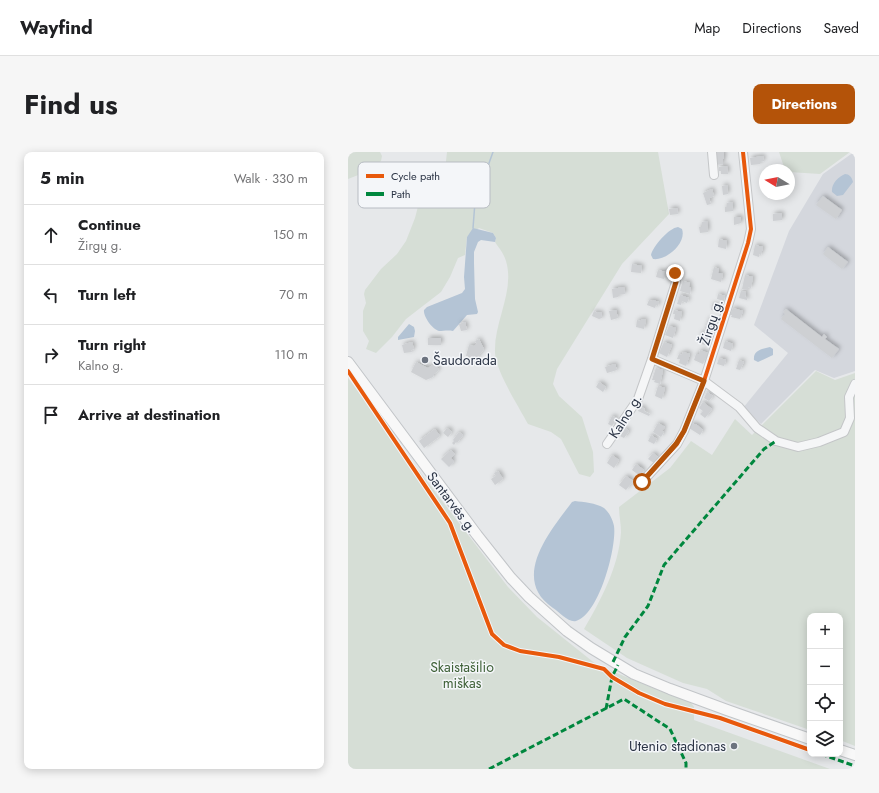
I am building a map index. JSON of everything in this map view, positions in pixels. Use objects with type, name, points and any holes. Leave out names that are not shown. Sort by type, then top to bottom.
[{"type":"main road","name":"Santarvės g.","points":[[348,362],[473,530],[507,573],[529,597],[567,631],[597,652],[641,677],[727,710],[807,738]]},
{"type":"main road","points":[[843,751],[855,755]]},
{"type":"street","points":[[712,152],[714,175]]},
{"type":"street","name":"Žirgų g.","points":[[642,482],[676,444],[684,431],[704,381],[751,229],[743,152]]},
{"type":"street","name":"Kalno g.","points":[[607,444],[638,399],[676,282],[675,273]]},
{"type":"street","points":[[652,359],[704,381],[739,407],[757,428],[776,441],[798,447],[819,442],[844,432],[850,418],[849,397],[855,384]]},
{"type":"shaded area","points":[[854,152],[855,371],[834,378],[815,370],[761,424],[743,408],[788,353],[754,325],[789,231],[823,174]]},
{"type":"green space","points":[[348,152],[380,152],[382,156],[381,161],[358,162],[358,175],[348,179]]},
{"type":"green space","points":[[447,152],[658,152],[669,214],[622,264],[557,369],[553,384],[559,396],[582,417],[593,452],[594,472],[590,477],[579,474],[561,439],[551,432],[528,424],[508,388],[499,368],[495,352],[496,340],[508,284],[508,272],[505,258],[495,242],[496,238],[493,233],[479,228],[467,237],[465,255],[458,258],[450,277],[441,292],[406,319],[392,337],[376,353],[366,349],[369,341],[363,331],[363,311],[366,303],[364,294],[365,290],[381,269],[397,254],[406,241],[418,208],[490,208],[490,162],[446,162]]},
{"type":"green space","points":[[779,152],[850,152],[820,174],[795,172],[795,164],[783,164]]},
{"type":"green space","points":[[816,371],[835,380],[855,373],[855,746],[843,741],[843,613],[807,613],[807,729],[726,701],[707,689],[683,683],[627,658],[584,629],[603,595],[617,557],[621,532],[619,507],[670,468],[691,441],[712,455],[735,419],[752,435]]},
{"type":"green space","name":"Skaistašilio miškas","points":[[348,378],[508,587],[537,617],[597,665],[658,690],[690,701],[694,707],[694,720],[830,769],[348,769]]},
{"type":"water","points":[[845,174],[850,176],[853,182],[843,195],[837,196],[832,192],[833,186],[840,177]]},
{"type":"water","points":[[678,227],[682,229],[683,234],[678,245],[664,257],[653,259],[651,255],[652,251],[658,242],[674,228]]},
{"type":"water","points":[[473,228],[493,233],[496,238],[495,242],[481,240],[478,242],[474,252],[475,299],[478,312],[477,314],[467,315],[453,331],[436,330],[428,322],[424,310],[427,307],[462,293],[465,289],[464,277],[467,237]]},
{"type":"water","points":[[409,324],[414,327],[414,337],[398,340],[398,337]]},
{"type":"water","points":[[770,347],[773,349],[773,355],[758,362],[754,360],[757,352],[761,349]]},
{"type":"water","points":[[575,501],[593,504],[604,508],[613,521],[614,536],[613,549],[605,579],[599,594],[592,607],[584,616],[576,621],[573,621],[564,617],[541,596],[535,583],[534,569],[538,555],[545,541],[572,502]]},
{"type":"building","points":[[717,152],[724,152],[723,164],[716,165],[715,155]]},
{"type":"building","points":[[763,156],[764,161],[760,162],[760,164],[751,165],[750,158]]},
{"type":"building","points":[[727,166],[728,174],[721,174],[719,167]]},
{"type":"building","points":[[727,185],[728,194],[723,195],[722,186]]},
{"type":"building","points":[[712,189],[714,196],[709,198],[711,204],[707,205],[703,193]]},
{"type":"building","points":[[823,196],[842,210],[836,219],[816,205]]},
{"type":"building","points":[[732,202],[733,211],[725,212],[727,203]]},
{"type":"building","points":[[677,208],[678,214],[670,215],[669,209]]},
{"type":"building","points":[[782,213],[782,220],[773,221],[773,214]]},
{"type":"building","points":[[734,217],[741,217],[741,223],[734,225]]},
{"type":"building","points":[[707,221],[708,232],[700,233],[699,227],[702,227],[702,222]]},
{"type":"building","points":[[719,239],[727,241],[726,249],[718,247]]},
{"type":"building","points":[[755,245],[763,247],[759,257],[753,255]]},
{"type":"building","points":[[828,247],[848,262],[842,269],[823,254]]},
{"type":"building","points":[[632,264],[642,266],[641,273],[631,272]]},
{"type":"building","points":[[714,267],[719,269],[718,273],[723,274],[721,282],[711,279]]},
{"type":"building","points":[[658,270],[666,272],[664,279],[656,277]]},
{"type":"building","points":[[745,275],[753,277],[751,288],[748,287],[748,290],[742,289]]},
{"type":"building","points":[[683,281],[690,283],[690,294],[680,291]]},
{"type":"building","points":[[624,287],[625,294],[618,295],[618,297],[613,298],[612,289]]},
{"type":"building","points":[[741,291],[746,292],[745,297],[748,297],[747,300],[739,298]]},
{"type":"building","points":[[718,294],[725,296],[724,301],[717,299]]},
{"type":"building","points":[[680,295],[689,298],[687,303],[682,301],[681,305],[677,304]]},
{"type":"building","points":[[649,300],[659,302],[658,306],[656,305],[655,308],[647,305]]},
{"type":"building","points":[[712,304],[722,307],[721,312],[711,310]]},
{"type":"building","points":[[733,308],[743,311],[740,319],[731,317],[732,315],[730,315]]},
{"type":"building","points":[[786,309],[822,337],[824,334],[827,337],[825,339],[839,349],[832,358],[781,319],[785,314],[783,312]]},
{"type":"building","points":[[616,310],[618,318],[611,320],[609,311]]},
{"type":"building","points":[[674,310],[682,312],[680,321],[674,319]]},
{"type":"building","points":[[594,311],[597,313],[601,312],[602,318],[599,319],[592,316]]},
{"type":"building","points":[[641,319],[646,320],[644,329],[636,327],[637,320],[641,321]]},
{"type":"building","points":[[708,319],[716,321],[713,333],[704,331]]},
{"type":"building","points":[[465,322],[467,330],[461,331],[459,324]]},
{"type":"building","points":[[669,326],[676,328],[673,338],[665,335]]},
{"type":"building","points":[[701,332],[712,336],[709,346],[701,344],[702,340],[699,339]]},
{"type":"building","points":[[428,338],[441,338],[441,345],[428,345]]},
{"type":"building","points":[[479,339],[484,349],[476,359],[475,364],[467,363],[468,356],[466,356],[469,345],[474,346],[477,344],[475,341]]},
{"type":"building","points":[[725,341],[733,344],[731,351],[723,348]]},
{"type":"building","points":[[412,342],[414,349],[411,350],[412,352],[404,353],[402,345]]},
{"type":"building","points":[[664,342],[672,345],[667,357],[659,353]]},
{"type":"building","points":[[700,350],[708,353],[703,364],[694,360],[696,354],[699,354]]},
{"type":"building","points":[[683,352],[690,354],[686,366],[679,363],[680,359],[677,359],[679,354],[682,355]]},
{"type":"building","points":[[719,358],[726,360],[724,366],[717,364]]},
{"type":"building","points":[[739,360],[744,362],[740,370],[736,369]]},
{"type":"building","points":[[416,362],[428,368],[435,364],[439,370],[433,377],[426,380],[411,372]]},
{"type":"building","points":[[615,364],[617,370],[607,373],[605,367]]},
{"type":"building","points":[[656,368],[663,370],[660,384],[654,382],[655,380],[652,380]]},
{"type":"building","points":[[599,382],[606,387],[603,392],[596,387]]},
{"type":"building","points":[[658,386],[665,388],[662,399],[655,396]]},
{"type":"building","points":[[707,392],[713,396],[709,401],[704,398]]},
{"type":"building","points":[[703,402],[712,409],[705,418],[700,414],[703,411],[699,408]]},
{"type":"building","points":[[640,406],[645,409],[644,411],[650,414],[649,416],[638,411]]},
{"type":"building","points":[[612,416],[617,418],[612,426],[608,424]]},
{"type":"building","points":[[658,423],[665,427],[662,431],[664,432],[661,437],[653,432]]},
{"type":"building","points":[[692,423],[695,425],[696,424],[703,430],[700,435],[689,428]]},
{"type":"building","points":[[447,428],[452,432],[448,437],[443,433]]},
{"type":"building","points":[[625,428],[629,431],[624,438],[620,436]]},
{"type":"building","points":[[435,429],[440,436],[424,448],[419,441]]},
{"type":"building","points":[[459,432],[463,435],[454,445],[452,443],[454,441],[453,440]]},
{"type":"building","points":[[651,435],[657,439],[654,444],[648,441]]},
{"type":"building","points":[[451,450],[455,454],[451,458],[454,462],[449,467],[441,459]]},
{"type":"building","points":[[653,453],[658,457],[654,463],[648,459]]},
{"type":"building","points":[[612,455],[619,460],[614,468],[607,463]]},
{"type":"building","points":[[636,464],[644,470],[640,476],[632,470]]},
{"type":"building","points":[[498,471],[503,479],[495,485],[491,479],[496,476],[494,473]]},
{"type":"building","points":[[626,476],[633,481],[626,490],[619,485]]},
{"type":"waterway","points":[[489,162],[493,152]]},
{"type":"waterway","points":[[473,228],[475,208]]},
{"type":"marked path","points":[[613,662],[625,637],[648,606],[664,565],[764,449],[776,441]]},
{"type":"marked path","points":[[606,709],[612,677],[618,665]]},
{"type":"marked path","points":[[489,769],[624,699],[670,729],[686,763],[686,769]]},
{"type":"marked path","points":[[830,757],[855,766]]},
{"type":"cycle path","points":[[642,482],[677,444],[684,431],[704,381],[748,243],[751,229],[743,152]]},
{"type":"cycle path","points":[[348,371],[450,523],[492,634],[504,645],[520,651],[559,657],[604,669],[612,677],[639,693],[665,704],[720,718],[807,749]]},
{"type":"place","name":"Šaudorada","points":[[425,360]]},
{"type":"place","name":"Utenio stadionas","points":[[734,746]]},
{"type":"route","points":[[642,482],[676,444],[684,431],[704,381],[652,359],[676,282],[675,273]]}]
